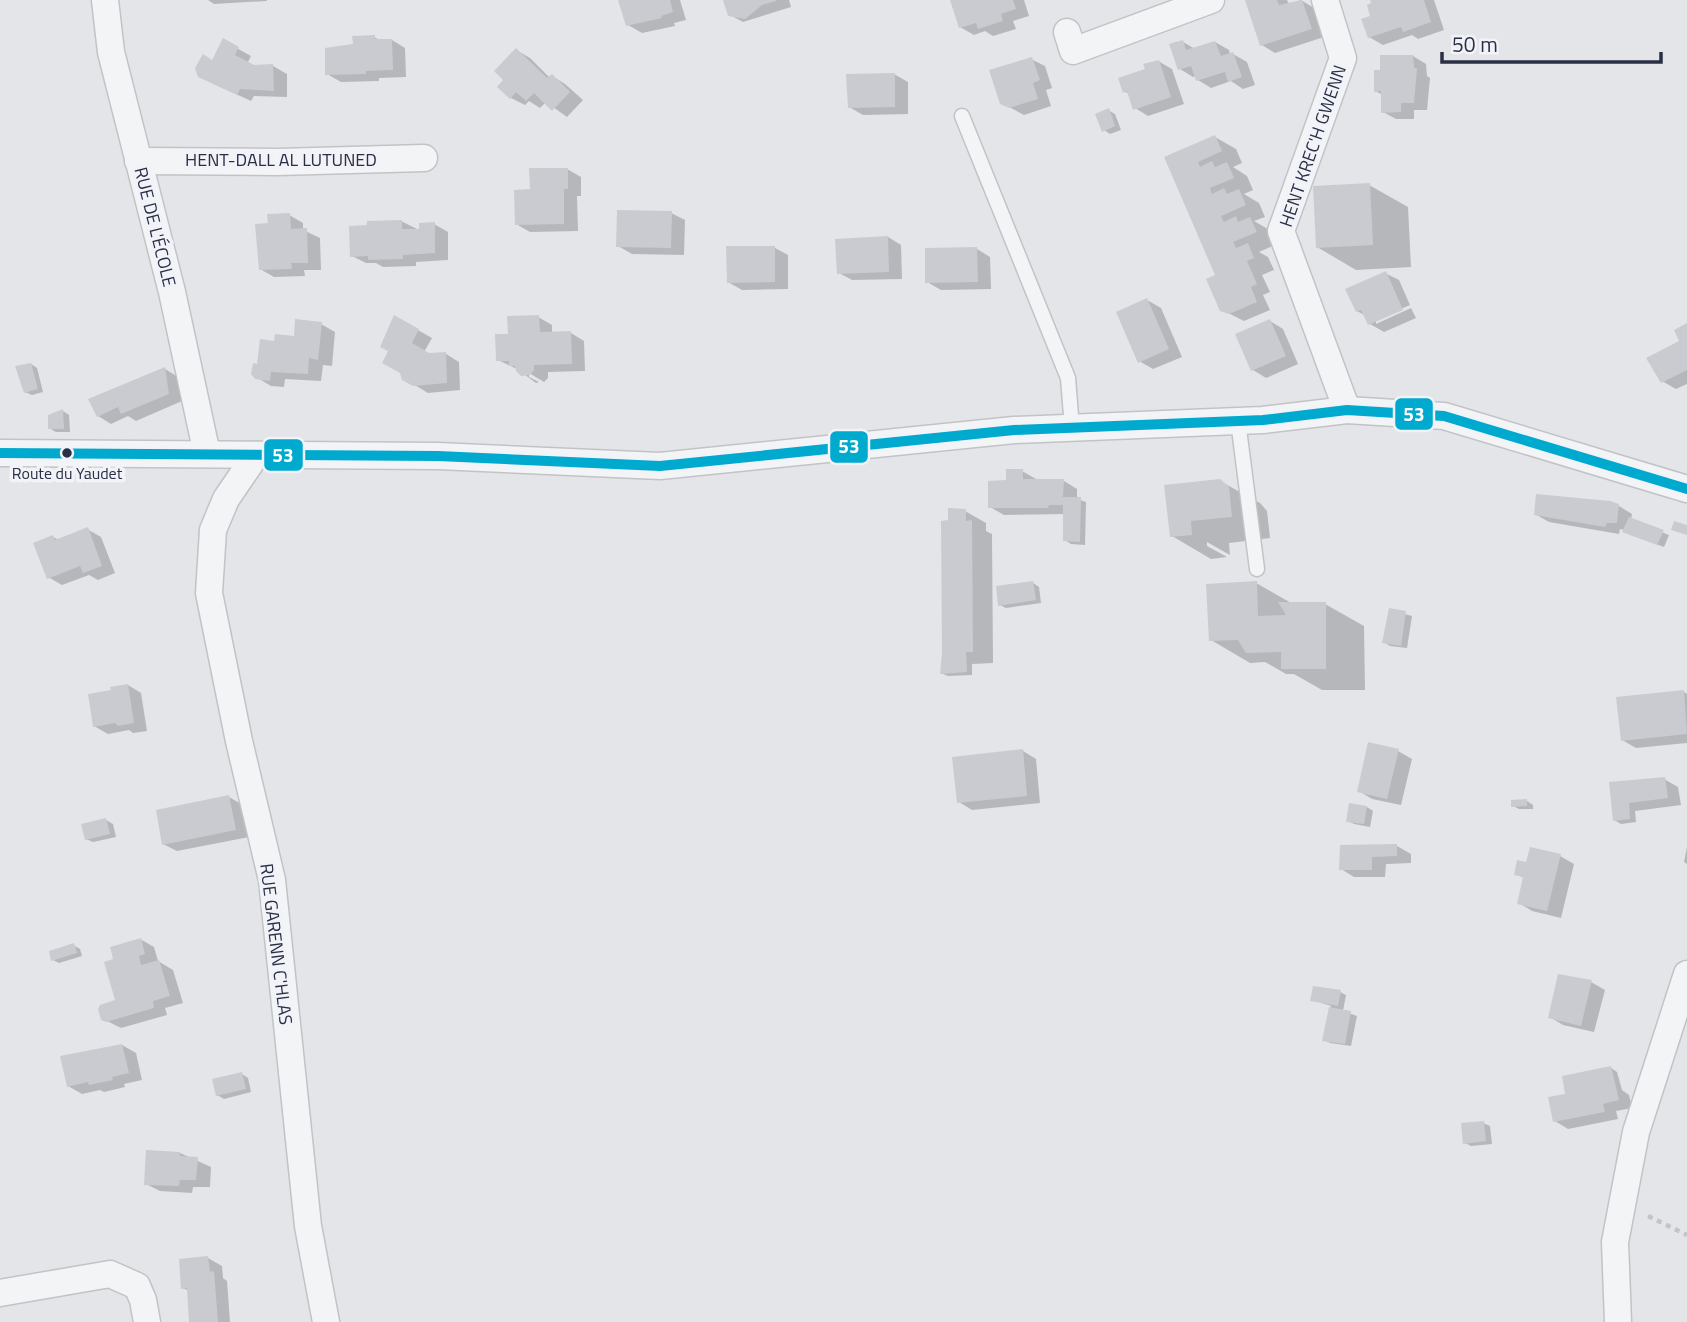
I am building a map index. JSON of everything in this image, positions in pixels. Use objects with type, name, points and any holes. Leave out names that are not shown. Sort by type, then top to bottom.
[{"type":"street","name":"RUE DE L'ÉCOLE","points":[[105,0],[111,52],[172,292],[206,454]]},
{"type":"street","points":[[1067,32],[1073,51],[1211,0]]},
{"type":"street","name":"HENT KREC'H GWENN","points":[[1325,0],[1343,58],[1281,231],[1347,410]]},
{"type":"street","name":"HENT-DALL AL LUTUNED","points":[[138,161],[278,162],[424,158]]},
{"type":"street","points":[[0,453],[114,456],[438,456],[660,466],[1014,430],[1238,421],[1347,410],[1444,416],[1687,489]]},
{"type":"street","name":"RUE GARENN C'HLAS","points":[[256,454],[226,499],[213,530],[209,593],[239,741],[272,880],[308,1226],[326,1322]]},
{"type":"street","points":[[1618,1322],[1615,1242],[1636,1132],[1687,974]]},
{"type":"street","points":[[0,1293],[110,1274],[137,1286],[147,1322]]},
{"type":"lane","points":[[962,116],[1068,378],[1072,428]]},
{"type":"lane","points":[[1238,421],[1257,569]]},
{"type":"path","points":[[1623,1202],[1661,1224],[1687,1235]]},
{"type":"building","points":[[618,0],[670,0],[673,12],[661,16],[662,18],[626,26]]},
{"type":"building","points":[[723,0],[776,1],[762,5],[745,19],[728,16]]},
{"type":"building","points":[[950,0],[1013,0],[1016,9],[1001,14],[1003,21],[978,29],[976,23],[959,28]]},
{"type":"building","points":[[1245,0],[1277,0],[1279,5],[1302,0],[1312,29],[1260,46]]},
{"type":"building","points":[[1370,0],[1424,0],[1431,22],[1403,32],[1401,27],[1368,38],[1361,19],[1370,16],[1367,5],[1371,3]]},
{"type":"building","points":[[375,35],[375,39],[392,39],[393,70],[325,75],[325,48],[353,44],[352,36]]},
{"type":"building","points":[[223,38],[239,47],[235,55],[254,65],[273,64],[274,91],[240,89],[237,95],[198,77],[195,68],[203,54],[212,60]]},
{"type":"building","points":[[1183,40],[1186,50],[1215,41],[1221,56],[1233,52],[1242,77],[1228,82],[1225,72],[1196,81],[1191,66],[1178,70],[1169,44]]},
{"type":"building","points":[[516,48],[547,78],[552,74],[570,92],[552,111],[534,93],[526,101],[516,92],[510,99],[497,87],[503,80],[494,71]]},
{"type":"building","points":[[1380,55],[1413,55],[1414,68],[1417,68],[1414,103],[1401,103],[1401,112],[1381,113],[1381,91],[1374,92],[1374,70],[1380,70]]},
{"type":"building","points":[[1032,57],[1040,80],[1033,83],[1038,99],[1009,108],[1000,104],[989,70]]},
{"type":"building","points":[[1159,60],[1171,97],[1133,110],[1127,91],[1123,93],[1118,78],[1145,69],[1143,64]]},
{"type":"building","points":[[895,73],[895,107],[848,108],[846,74]]},
{"type":"building","points":[[1109,108],[1115,126],[1102,132],[1095,114]]},
{"type":"building","points":[[1215,135],[1222,151],[1198,162],[1200,167],[1212,161],[1215,167],[1227,162],[1234,178],[1210,188],[1212,194],[1224,188],[1227,194],[1239,189],[1246,205],[1221,216],[1224,222],[1236,216],[1238,222],[1250,217],[1257,232],[1233,242],[1236,248],[1248,243],[1254,258],[1247,261],[1257,284],[1251,287],[1257,302],[1229,314],[1220,311],[1206,279],[1215,275],[1164,157]]},
{"type":"building","points":[[529,168],[568,168],[568,189],[564,189],[564,224],[515,225],[514,190],[530,189]]},
{"type":"building","points":[[1370,183],[1373,245],[1316,248],[1313,186]]},
{"type":"building","points":[[617,210],[672,211],[671,248],[616,247]]},
{"type":"building","points":[[290,213],[291,229],[307,228],[308,263],[291,263],[292,269],[259,270],[255,224],[268,223],[267,214]]},
{"type":"building","points":[[402,220],[402,229],[419,229],[419,223],[435,222],[435,253],[403,255],[403,259],[368,260],[368,256],[350,257],[349,226],[367,225],[367,221]]},
{"type":"building","points":[[888,236],[889,272],[837,274],[835,239]]},
{"type":"building","points":[[726,246],[775,246],[775,282],[727,283]]},
{"type":"building","points":[[977,247],[978,282],[925,283],[925,248]]},
{"type":"building","points":[[1386,271],[1403,310],[1368,325],[1361,310],[1356,312],[1345,289]]},
{"type":"building","points":[[1147,298],[1169,349],[1138,363],[1116,312]]},
{"type":"building","points":[[394,315],[419,329],[412,343],[429,353],[446,352],[447,383],[413,386],[402,380],[400,373],[382,363],[388,351],[380,347]]},
{"type":"building","points":[[539,315],[540,332],[571,331],[572,364],[534,365],[530,375],[521,376],[515,366],[509,366],[509,361],[496,361],[495,334],[508,334],[507,316]]},
{"type":"building","points":[[295,319],[322,322],[318,360],[309,358],[308,374],[271,372],[270,381],[255,379],[251,374],[253,363],[257,364],[260,339],[274,341],[275,334],[294,336]]},
{"type":"building","points":[[1270,319],[1286,356],[1251,371],[1235,334]]},
{"type":"building","points":[[1687,323],[1687,370],[1661,383],[1646,358],[1679,341],[1674,330]]},
{"type":"building","points":[[31,363],[38,389],[24,393],[15,366]]},
{"type":"building","points":[[165,367],[169,394],[121,414],[118,407],[97,417],[88,399]]},
{"type":"building","points":[[63,409],[64,429],[48,429],[48,415]]},
{"type":"building","points":[[1006,469],[1023,469],[1023,479],[1064,479],[1063,497],[1081,497],[1080,542],[1063,541],[1063,505],[1049,505],[1048,508],[988,508],[988,481],[1006,480]]},
{"type":"building","points":[[1220,479],[1229,487],[1232,517],[1191,521],[1192,535],[1170,537],[1164,485]]},
{"type":"building","points":[[1536,494],[1619,504],[1617,523],[1607,523],[1605,527],[1534,515]]},
{"type":"building","points":[[948,508],[966,509],[966,521],[972,520],[973,652],[966,652],[967,672],[940,674],[941,521],[948,520]]},
{"type":"building","points":[[1629,517],[1664,530],[1657,545],[1622,532]]},
{"type":"building","points":[[1674,521],[1687,525],[1687,535],[1671,530]]},
{"type":"building","points":[[88,527],[102,566],[83,573],[80,566],[47,579],[33,543],[53,535],[55,540]]},
{"type":"building","points":[[1033,581],[1036,600],[998,606],[996,586]]},
{"type":"building","points":[[1257,581],[1258,616],[1286,615],[1278,602],[1326,602],[1326,669],[1281,669],[1281,652],[1246,653],[1238,640],[1209,641],[1206,584]]},
{"type":"building","points":[[1389,608],[1406,611],[1401,646],[1382,643]]},
{"type":"building","points":[[128,684],[134,723],[93,727],[88,694]]},
{"type":"building","points":[[1684,690],[1687,734],[1621,741],[1616,697]]},
{"type":"building","points":[[1368,742],[1399,749],[1387,799],[1357,792]]},
{"type":"building","points":[[1023,749],[1027,796],[957,803],[952,757]]},
{"type":"building","points":[[1665,777],[1668,798],[1629,803],[1630,819],[1613,821],[1609,782]]},
{"type":"building","points":[[229,795],[236,830],[162,845],[156,810]]},
{"type":"building","points":[[1527,799],[1527,806],[1511,807],[1511,800]]},
{"type":"building","points":[[1349,803],[1367,806],[1364,824],[1346,822]]},
{"type":"building","points":[[106,818],[110,834],[85,840],[81,824]]},
{"type":"building","points":[[1397,844],[1397,856],[1372,857],[1372,870],[1339,870],[1340,845]]},
{"type":"building","points":[[1530,847],[1561,854],[1547,911],[1517,904],[1523,877],[1514,875],[1517,860],[1526,862]]},
{"type":"building","points":[[141,938],[145,954],[139,956],[141,965],[159,960],[170,996],[153,1001],[154,1008],[106,1022],[101,1020],[98,1009],[100,1005],[115,1000],[104,962],[113,959],[110,947]]},
{"type":"building","points":[[74,943],[77,953],[51,961],[49,951]]},
{"type":"building","points":[[1558,974],[1592,980],[1581,1026],[1548,1018]]},
{"type":"building","points":[[1313,986],[1341,990],[1338,1006],[1310,1001]]},
{"type":"building","points":[[1329,1007],[1351,1011],[1345,1044],[1322,1041]]},
{"type":"building","points":[[122,1044],[129,1073],[112,1077],[113,1080],[67,1087],[60,1056]]},
{"type":"building","points":[[1611,1066],[1619,1100],[1603,1104],[1605,1112],[1553,1122],[1548,1097],[1565,1094],[1562,1076]]},
{"type":"building","points":[[242,1072],[246,1089],[216,1096],[212,1079]]},
{"type":"building","points":[[1484,1121],[1486,1141],[1463,1144],[1461,1123]]},
{"type":"building","points":[[146,1150],[180,1152],[180,1156],[198,1157],[196,1180],[180,1180],[179,1186],[144,1185]]},
{"type":"building","points":[[208,1256],[210,1272],[214,1271],[218,1322],[189,1322],[187,1288],[181,1289],[179,1259]]},
{"type":"transit line","name":"53","points":[[0,453],[438,456],[660,466],[1014,430],[1263,420],[1347,410],[1444,416],[1687,489]]},
{"type":"place","name":"Route du Yaudet","points":[[67,453]]}]
